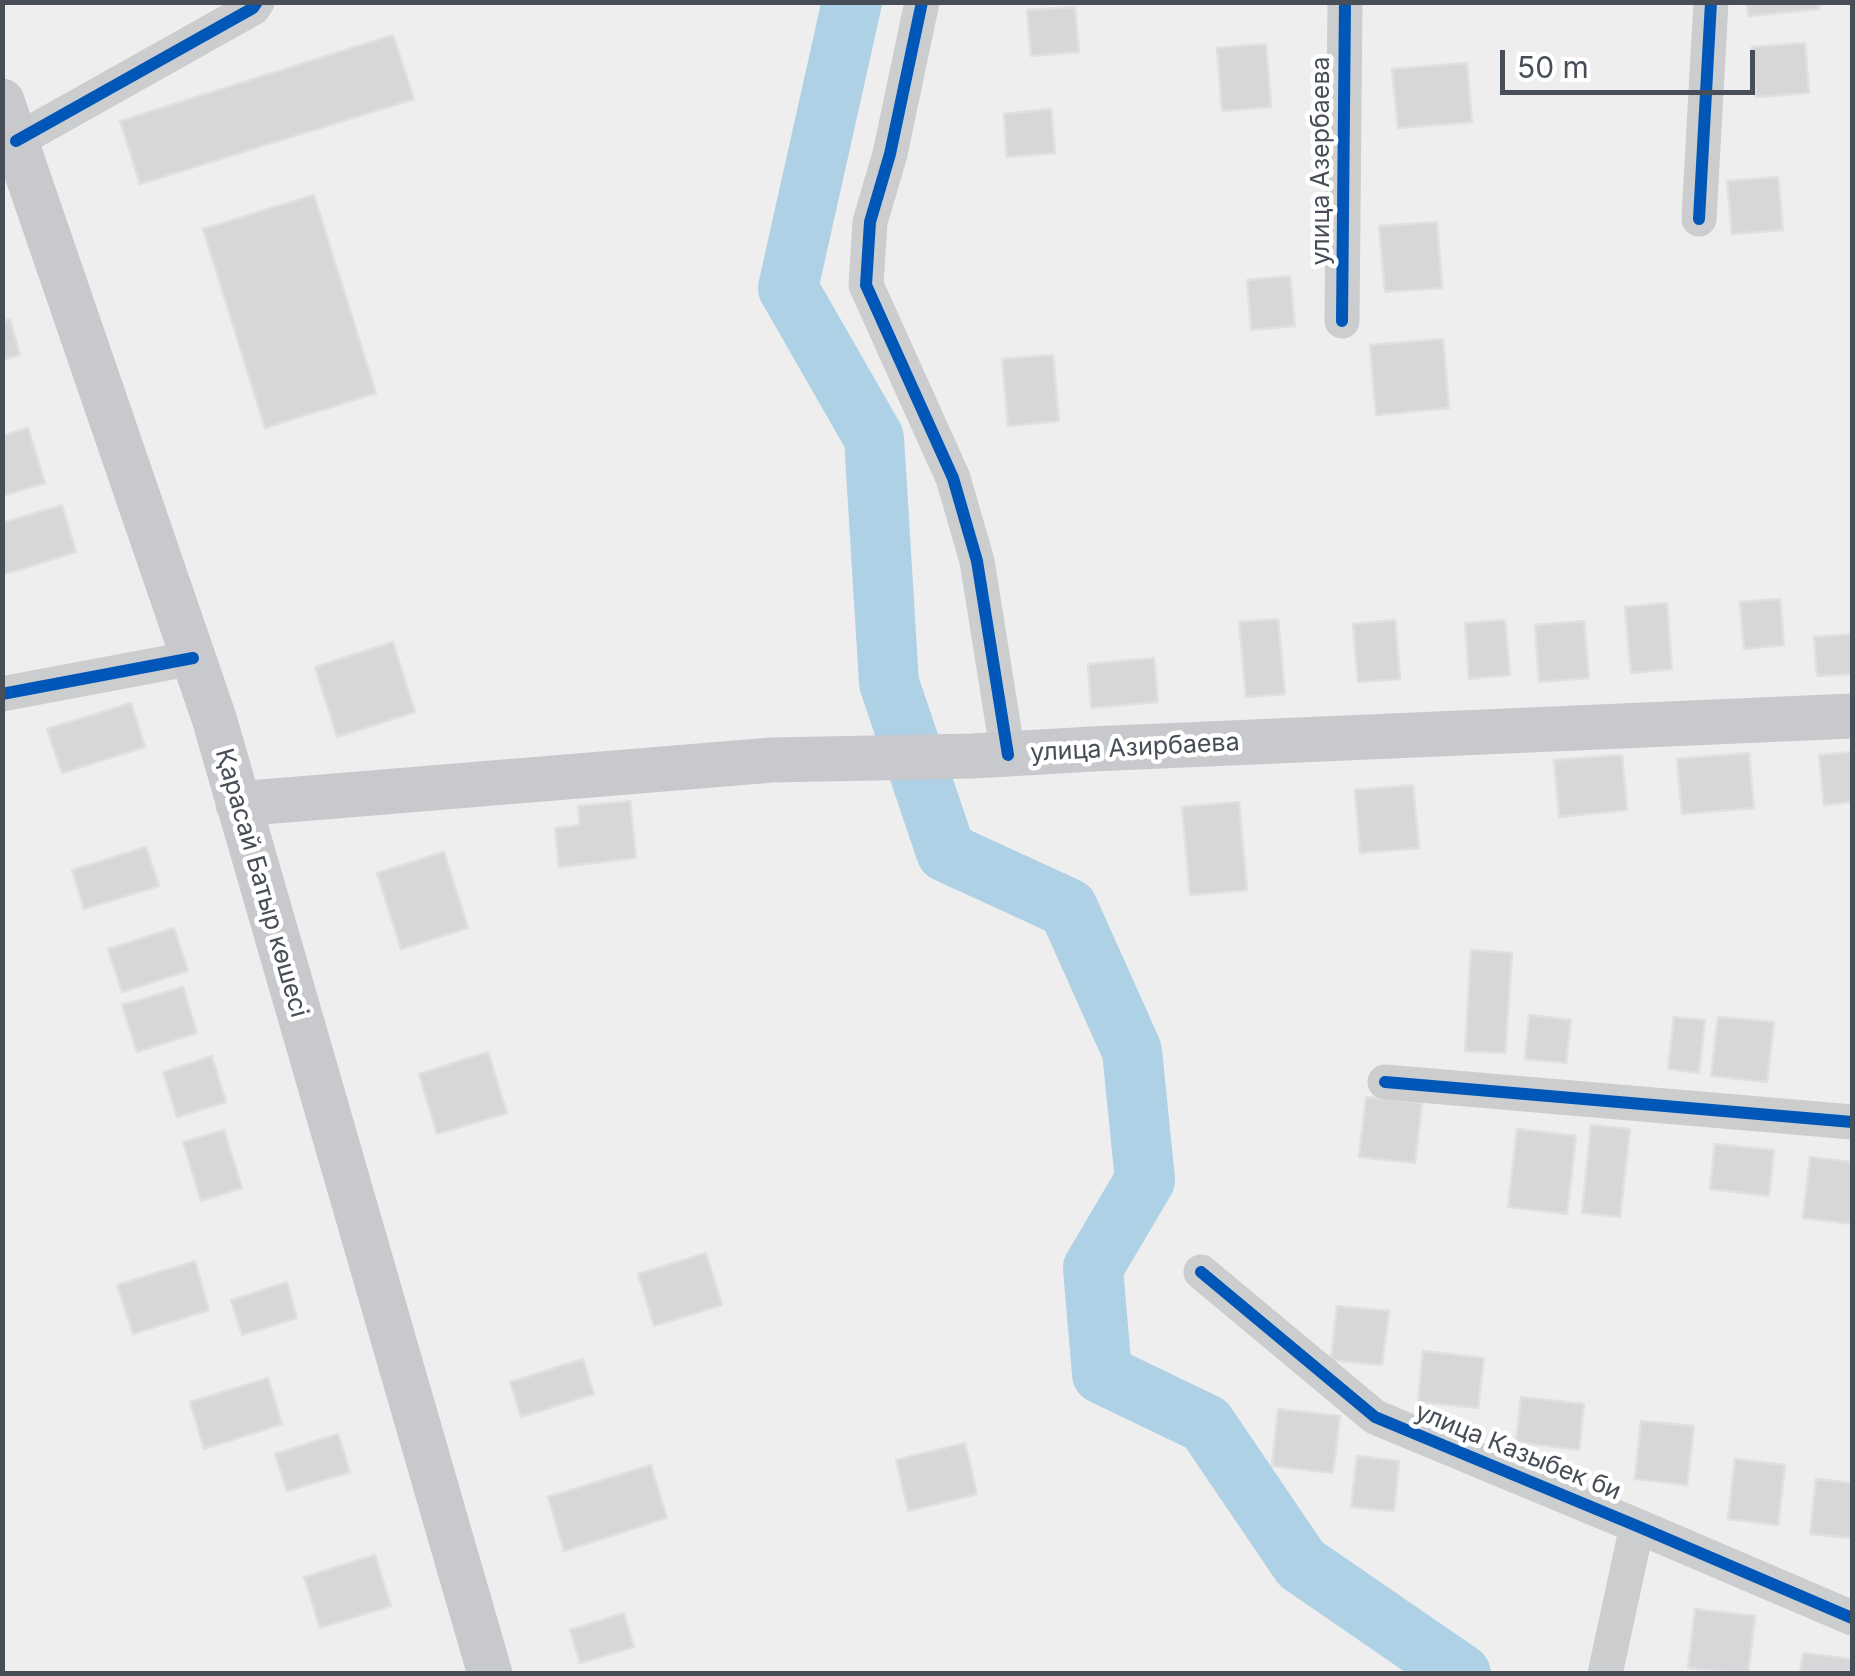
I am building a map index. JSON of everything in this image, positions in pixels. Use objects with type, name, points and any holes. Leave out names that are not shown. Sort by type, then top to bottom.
[{"type":"main road","name":"Қарасай Батыр көшесі","points":[[9,121],[214,718],[490,1674]]},
{"type":"main road","name":"улица Азирбаева","points":[[238,804],[772,760],[991,756],[1852,716]]},
{"type":"street","points":[[9,121],[254,8],[257,2]]},
{"type":"street","points":[[922,2],[890,154],[870,222],[866,286],[952,478],[978,562],[991,756]]},
{"type":"street","name":"улица Азербаева","points":[[1342,320],[1345,2]]},
{"type":"street","points":[[1698,219],[1711,2]]},
{"type":"street","points":[[2,694],[193,658]]},
{"type":"street","points":[[1385,1082],[1852,1122]]},
{"type":"street","name":"улица Казыбек би","points":[[1201,1272],[1375,1417],[1852,1618]]},
{"type":"street","points":[[1606,1674],[1637,1526]]},
{"type":"building","points":[[1747,2],[1819,2],[1819,9],[1748,16]]},
{"type":"building","points":[[1075,7],[1079,52],[1031,56],[1027,10]]},
{"type":"building","points":[[393,35],[414,99],[140,184],[120,121]]},
{"type":"building","points":[[1805,43],[1809,93],[1756,97],[1752,47]]},
{"type":"building","points":[[1266,44],[1271,107],[1222,111],[1217,48]]},
{"type":"building","points":[[1467,63],[1472,122],[1398,128],[1392,69]]},
{"type":"building","points":[[1051,109],[1055,153],[1007,157],[1004,114]]},
{"type":"building","points":[[1778,177],[1783,230],[1732,234],[1727,181]]},
{"type":"building","points":[[314,195],[376,393],[265,428],[203,229]]},
{"type":"building","points":[[1437,222],[1442,288],[1385,292],[1379,226]]},
{"type":"building","points":[[1290,276],[1295,326],[1251,330],[1247,280]]},
{"type":"building","points":[[10,319],[20,355],[2,360],[2,322]]},
{"type":"building","points":[[1443,339],[1449,408],[1376,415],[1370,345]]},
{"type":"building","points":[[1053,355],[1059,421],[1008,426],[1002,359]]},
{"type":"building","points":[[28,428],[45,483],[2,496],[2,436]]},
{"type":"building","points":[[62,505],[76,552],[2,575],[2,523]]},
{"type":"building","points":[[1780,599],[1784,645],[1744,649],[1740,602]]},
{"type":"building","points":[[1667,603],[1672,669],[1631,673],[1625,607]]},
{"type":"building","points":[[1278,619],[1285,694],[1246,697],[1239,622]]},
{"type":"building","points":[[1395,620],[1400,679],[1358,682],[1353,624]]},
{"type":"building","points":[[1505,620],[1510,675],[1469,679],[1465,623]]},
{"type":"building","points":[[1584,621],[1589,678],[1539,682],[1535,625]]},
{"type":"building","points":[[1852,634],[1852,674],[1817,676],[1814,637]]},
{"type":"building","points":[[393,642],[415,712],[337,737],[315,667]]},
{"type":"building","points":[[1154,658],[1158,702],[1091,708],[1088,664]]},
{"type":"building","points":[[131,703],[145,747],[62,773],[47,729]]},
{"type":"building","points":[[1852,752],[1852,802],[1824,805],[1819,755]]},
{"type":"building","points":[[1749,753],[1754,808],[1682,814],[1677,759]]},
{"type":"building","points":[[1622,755],[1627,810],[1559,817],[1554,760]]},
{"type":"building","points":[[1413,785],[1419,848],[1360,853],[1355,790]]},
{"type":"building","points":[[630,801],[636,858],[559,867],[555,828],[580,825],[578,806]]},
{"type":"building","points":[[1239,802],[1247,890],[1190,895],[1182,807]]},
{"type":"building","points":[[146,847],[159,886],[84,909],[72,870]]},
{"type":"building","points":[[444,852],[468,928],[401,949],[377,873]]},
{"type":"building","points":[[174,928],[188,971],[122,992],[108,949]]},
{"type":"building","points":[[1471,950],[1512,953],[1505,1053],[1465,1051]]},
{"type":"building","points":[[183,987],[197,1033],[137,1052],[122,1005]]},
{"type":"building","points":[[1529,1015],[1571,1020],[1566,1063],[1525,1059]]},
{"type":"building","points":[[1674,1017],[1705,1020],[1699,1073],[1668,1069]]},
{"type":"building","points":[[1718,1017],[1774,1022],[1767,1082],[1711,1076]]},
{"type":"building","points":[[488,1052],[507,1113],[437,1134],[419,1074]]},
{"type":"building","points":[[212,1056],[226,1102],[177,1117],[163,1072]]},
{"type":"building","points":[[1366,1097],[1422,1103],[1415,1163],[1359,1157]]},
{"type":"building","points":[[1591,1125],[1630,1129],[1620,1217],[1582,1213]]},
{"type":"building","points":[[1517,1129],[1576,1136],[1567,1214],[1508,1207]]},
{"type":"building","points":[[224,1130],[242,1188],[201,1201],[183,1142]]},
{"type":"building","points":[[1715,1144],[1774,1150],[1769,1196],[1710,1189]]},
{"type":"building","points":[[1810,1157],[1852,1162],[1852,1224],[1803,1218]]},
{"type":"building","points":[[706,1253],[722,1305],[654,1326],[638,1274]]},
{"type":"building","points":[[195,1261],[209,1310],[133,1334],[117,1285]]},
{"type":"building","points":[[287,1282],[297,1318],[242,1335],[231,1300]]},
{"type":"building","points":[[1337,1306],[1389,1311],[1382,1365],[1331,1360]]},
{"type":"building","points":[[1423,1351],[1484,1358],[1478,1408],[1418,1402]]},
{"type":"building","points":[[583,1359],[594,1394],[521,1417],[510,1382]]},
{"type":"building","points":[[268,1378],[282,1424],[204,1449],[190,1402]]},
{"type":"building","points":[[1521,1397],[1584,1404],[1579,1450],[1516,1442]]},
{"type":"building","points":[[1278,1409],[1340,1416],[1333,1473],[1272,1466]]},
{"type":"building","points":[[1641,1421],[1694,1426],[1687,1485],[1635,1479]]},
{"type":"building","points":[[338,1434],[350,1472],[287,1491],[275,1454]]},
{"type":"building","points":[[965,1443],[977,1494],[908,1511],[896,1460]]},
{"type":"building","points":[[1357,1456],[1399,1461],[1394,1511],[1351,1507]]},
{"type":"building","points":[[1735,1459],[1785,1465],[1778,1525],[1728,1519]]},
{"type":"building","points":[[651,1465],[667,1518],[564,1551],[548,1497]]},
{"type":"building","points":[[1816,1479],[1852,1483],[1852,1538],[1810,1534]]},
{"type":"building","points":[[375,1555],[391,1606],[320,1628],[304,1577]]},
{"type":"building","points":[[1695,1609],[1755,1616],[1748,1674],[1688,1668]]},
{"type":"building","points":[[624,1613],[634,1647],[580,1663],[570,1630]]},
{"type":"building","points":[[1803,1653],[1852,1659],[1852,1674],[1800,1674]]},
{"type":"waterway","points":[[852,2],[788,288],[874,438],[889,683],[946,852],[1068,908],[1132,1051],[1145,1180],[1093,1268],[1102,1374],[1206,1424],[1301,1564],[1461,1674]]},
{"type":"cycle path","points":[[16,141],[253,8],[257,2]]},
{"type":"cycle path","points":[[922,2],[890,154],[870,222],[866,285],[953,478],[977,561],[1008,755]]},
{"type":"cycle path","points":[[1342,321],[1345,2]]},
{"type":"cycle path","points":[[1699,219],[1711,2]]},
{"type":"cycle path","points":[[2,694],[193,658]]},
{"type":"cycle path","points":[[1385,1082],[1852,1122]]},
{"type":"cycle path","points":[[1201,1272],[1375,1417],[1852,1618]]}]
